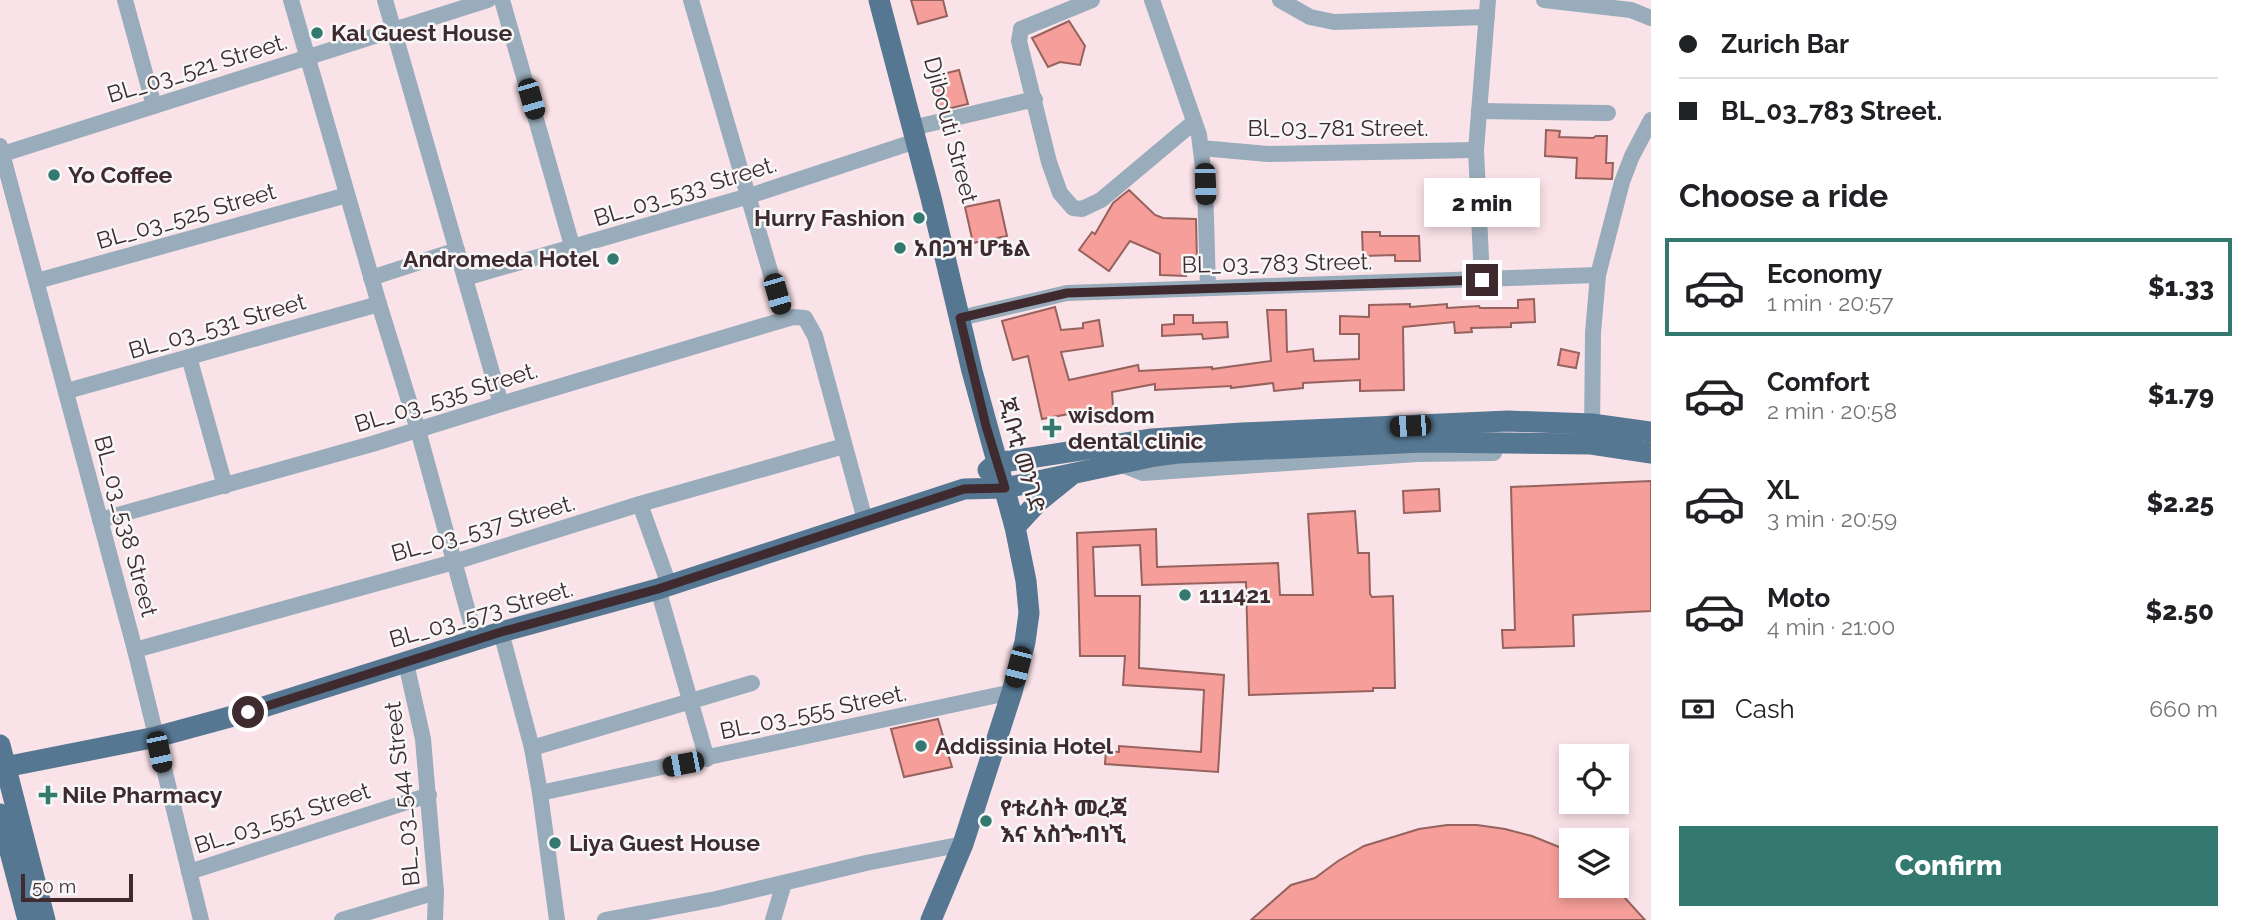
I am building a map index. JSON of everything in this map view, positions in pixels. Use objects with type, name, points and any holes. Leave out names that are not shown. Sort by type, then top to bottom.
[{"type":"main road","points":[[879,0],[917,131]]},
{"type":"main road","name":"Djibouti Street","points":[[888,0],[917,131],[946,208],[964,316],[1002,462]]},
{"type":"main road","points":[[964,489],[1002,462],[1194,435],[1508,421],[1592,434],[1651,453]]},
{"type":"main road","points":[[964,489],[1010,487],[1178,453],[1651,432]]},
{"type":"main road","points":[[993,433],[1015,448],[1050,455]]},
{"type":"main road","name":"ጂቡቲ መንገድ","points":[[931,920],[963,844],[1012,692],[1025,642],[1029,613],[1019,522],[1002,462]]},
{"type":"main road","points":[[940,920],[974,837],[1012,725],[1038,623],[1034,584],[1019,522],[1074,472]]},
{"type":"main road","name":"BL_03_573 Street.","points":[[3,768],[156,737],[501,632],[664,587],[964,489]]},
{"type":"main road","points":[[0,745],[3,768],[45,920]]},
{"type":"main road","points":[[0,814],[28,920]]},
{"type":"street","points":[[125,0],[154,106]]},
{"type":"street","points":[[290,0],[418,429],[476,641]]},
{"type":"street","points":[[385,0],[500,404]]},
{"type":"street","name":"BL_03_521 Street.","points":[[1,152],[488,0]]},
{"type":"street","points":[[502,0],[573,249]]},
{"type":"street","points":[[691,0],[784,319]]},
{"type":"street","points":[[1092,0],[1021,29],[1019,41],[1049,162],[1060,193],[1073,208],[1082,209],[1101,200],[1195,122]]},
{"type":"street","points":[[1152,0],[1195,122],[1201,148],[1205,184],[1208,287]]},
{"type":"street","points":[[1280,0],[1310,17],[1334,22],[1487,17]]},
{"type":"street","points":[[1482,280],[1476,150],[1488,0]]},
{"type":"street","points":[[1544,0],[1633,5],[1651,18]]},
{"type":"street","name":"BL_03_533 Street.","points":[[465,278],[573,249],[748,196],[917,131],[1035,99]]},
{"type":"street","points":[[1479,111],[1608,113]]},
{"type":"street","points":[[1592,434],[1593,333],[1598,275],[1622,182],[1651,120]]},
{"type":"street","name":"Bl_03_781 Street.","points":[[1201,148],[1268,154],[1476,150]]},
{"type":"street","name":"BL_03_538 Street","points":[[1,152],[135,650],[201,920]]},
{"type":"street","name":"BL_03_525 Street","points":[[37,281],[347,195]]},
{"type":"street","points":[[371,278],[457,250]]},
{"type":"street","name":"BL_03_783 Street.","points":[[964,316],[1067,293],[1598,275]]},
{"type":"street","name":"BL_03_531 Street","points":[[66,391],[379,304]]},
{"type":"street","name":"BL_03_535 Street.","points":[[100,520],[373,444],[784,319],[804,318],[815,336],[844,446]]},
{"type":"street","points":[[189,358],[225,486]]},
{"type":"street","points":[[844,446],[865,520]]},
{"type":"street","name":"BL_03_537 Street.","points":[[135,650],[454,562],[640,503],[844,446]]},
{"type":"street","points":[[640,503],[707,759]]},
{"type":"street","points":[[501,632],[532,748],[556,920]]},
{"type":"street","name":"BL_03_544 Street","points":[[406,663],[417,701],[423,739],[436,892],[435,920]]},
{"type":"street","points":[[532,748],[752,683]]},
{"type":"street","name":"BL_03_555 Street.","points":[[540,793],[1012,692]]},
{"type":"street","name":"BL_03_551 Street","points":[[189,872],[429,795]]},
{"type":"street","points":[[605,920],[963,844]]},
{"type":"street","points":[[773,920],[784,883]]},
{"type":"street","points":[[342,920],[436,892]]},
{"type":"building","points":[[911,0],[943,0],[947,16],[918,24]]},
{"type":"building","points":[[1069,21],[1085,46],[1080,65],[1060,62],[1048,67],[1032,38]]},
{"type":"building","points":[[959,70],[968,104],[939,111],[931,77]]},
{"type":"building","points":[[1546,130],[1560,131],[1559,137],[1607,136],[1606,163],[1613,163],[1612,179],[1576,178],[1577,158],[1545,156]]},
{"type":"building","points":[[1129,190],[1155,215],[1163,218],[1196,219],[1197,262],[1186,262],[1186,276],[1160,275],[1160,254],[1130,241],[1109,271],[1079,250],[1092,232],[1095,234],[1113,203]]},
{"type":"building","points":[[999,200],[1007,236],[973,243],[965,207]]},
{"type":"building","points":[[1362,232],[1380,232],[1380,236],[1419,236],[1420,261],[1395,261],[1395,255],[1363,256]]},
{"type":"building","points":[[1534,299],[1535,322],[1511,323],[1511,327],[1471,328],[1472,332],[1455,333],[1454,322],[1403,327],[1404,390],[1360,391],[1360,380],[1303,383],[1303,388],[1274,391],[1273,383],[1231,388],[1155,390],[1155,384],[1112,392],[1114,420],[1091,422],[1090,410],[1042,419],[1028,356],[1013,360],[1002,321],[1055,307],[1061,330],[1083,328],[1083,323],[1099,320],[1103,346],[1061,352],[1069,380],[1138,365],[1139,371],[1212,369],[1271,361],[1267,310],[1286,310],[1287,352],[1313,349],[1314,361],[1359,359],[1359,334],[1340,334],[1340,316],[1369,317],[1369,305],[1410,304],[1410,307],[1447,304],[1447,308],[1518,308],[1518,300]]},
{"type":"building","points":[[1174,315],[1193,315],[1193,323],[1227,322],[1228,337],[1203,339],[1202,334],[1162,336],[1162,325],[1174,324]]},
{"type":"building","points":[[1561,349],[1579,353],[1576,368],[1558,365]]},
{"type":"building","points":[[1651,481],[1651,611],[1573,615],[1574,646],[1503,648],[1502,630],[1515,630],[1511,487]]},
{"type":"building","points":[[1439,489],[1440,511],[1404,513],[1403,491]]},
{"type":"building","points":[[1355,511],[1358,553],[1369,553],[1370,594],[1372,597],[1393,596],[1395,688],[1249,695],[1246,582],[1142,585],[1140,545],[1093,547],[1095,596],[1140,596],[1139,668],[1224,675],[1218,772],[1105,764],[1106,751],[1119,752],[1119,746],[1201,752],[1204,690],[1123,685],[1125,656],[1080,656],[1077,533],[1156,529],[1157,567],[1278,563],[1280,595],[1313,595],[1308,514]]},
{"type":"building","name":"Addissinia Hotel","points":[[938,719],[952,767],[904,777],[891,729]]},
{"type":"building","points":[[1477,825],[1532,836],[1559,847],[1559,898],[1625,898],[1645,920],[1251,920],[1291,885],[1315,878],[1364,846],[1419,829]]},
{"type":"place","name":"Kal Guest House","points":[[317,33]]},
{"type":"place","name":"Yo Coffee","points":[[54,175]]},
{"type":"place","name":"Hurry Fashion","points":[[919,218]]},
{"type":"place","name":"አበጋዝ ሆቴል","points":[[900,248]]},
{"type":"place","name":"Andromeda Hotel","points":[[613,259]]},
{"type":"place","name":"wisdom dental clinic","points":[[1052,428]]},
{"type":"place","name":"111421","points":[[1185,595]]},
{"type":"place","name":"Addissinia Hotel","points":[[921,746]]},
{"type":"place","name":"Nile Pharmacy","points":[[48,795]]},
{"type":"place","name":"የቱሪስት መረጃ እና አስጐብነኚ","points":[[986,821]]},
{"type":"place","name":"Liya Guest House","points":[[555,843]]},
{"type":"route","points":[[248,712],[501,632],[658,589],[964,489],[1005,488],[986,426],[960,318],[1067,293],[1119,289],[1482,280]]}]
